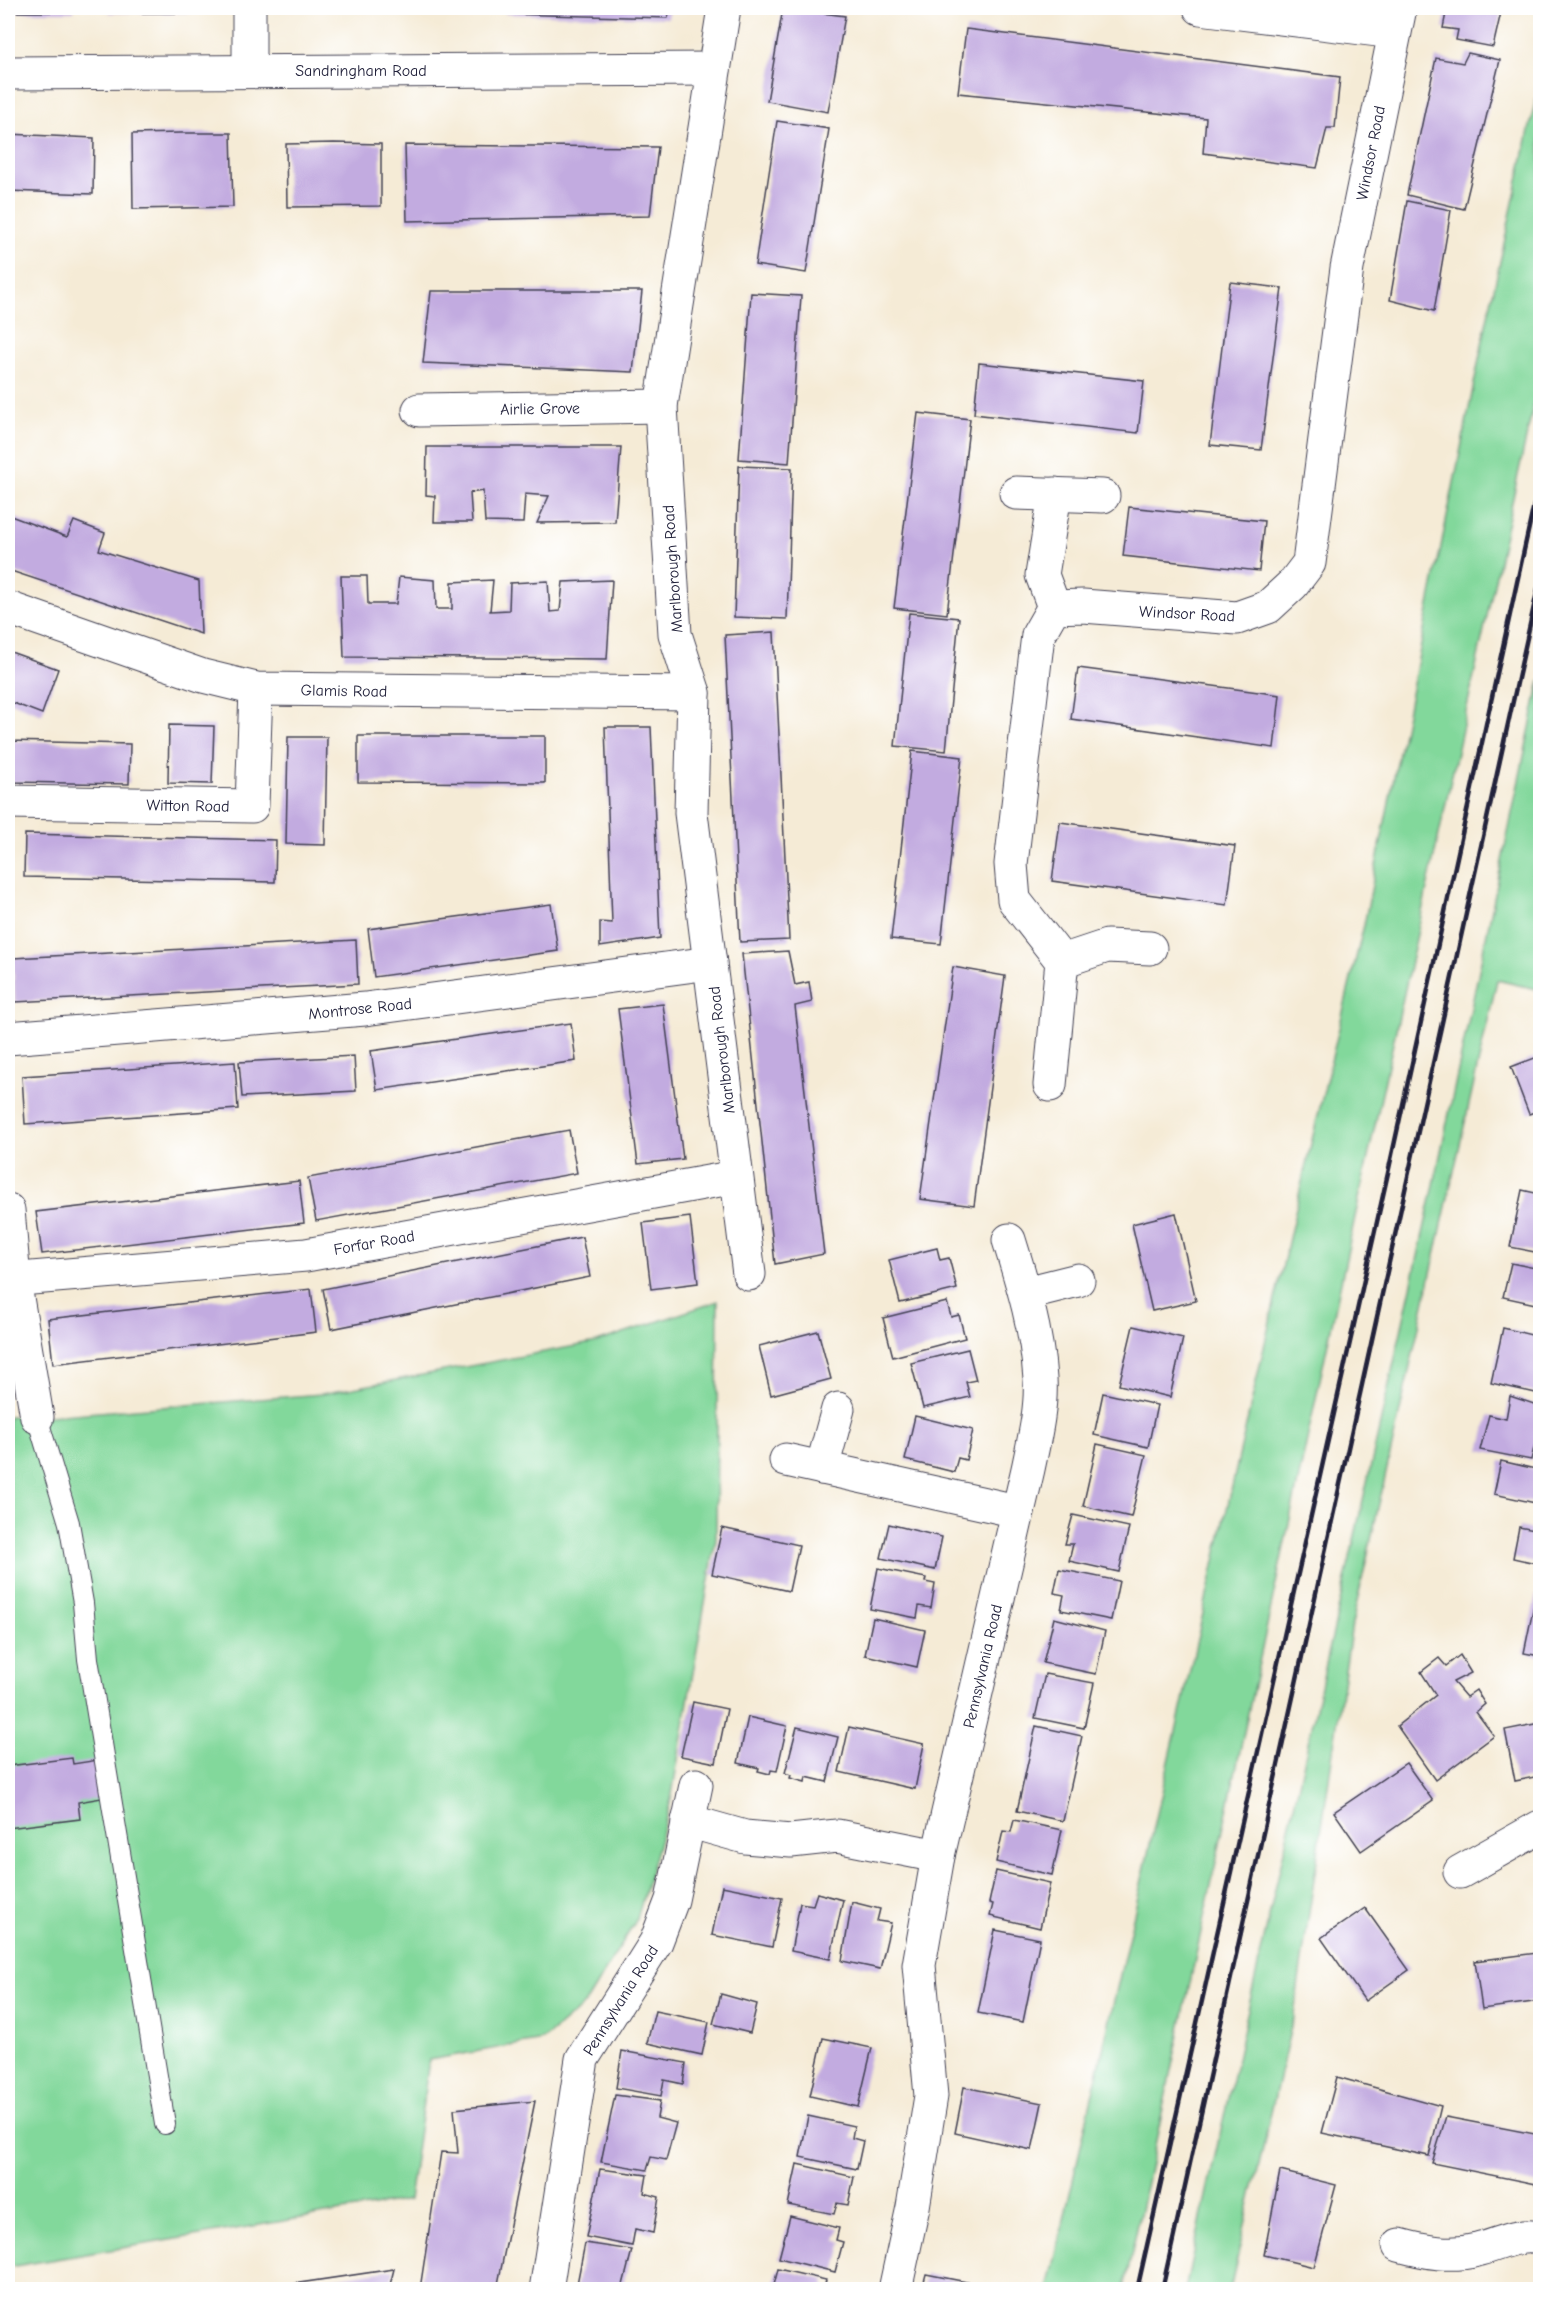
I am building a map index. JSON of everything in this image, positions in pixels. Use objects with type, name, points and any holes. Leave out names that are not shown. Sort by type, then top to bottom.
[{"type":"street","points":[[249,8],[249,71]]},
{"type":"street","name":"Marlborough Road","points":[[724,8],[661,406],[675,634],[694,693],[691,813],[749,1274]]},
{"type":"street","points":[[1200,8],[1397,20]]},
{"type":"street","name":"Windsor Road","points":[[1054,607],[1083,606],[1238,618],[1268,607],[1293,584],[1309,563],[1347,268],[1397,20]]},
{"type":"street","name":"Sandringham Road","points":[[8,73],[714,69]]},
{"type":"street","name":"Airlie Grove","points":[[419,410],[661,406]]},
{"type":"street","points":[[1016,493],[1103,496]]},
{"type":"street","points":[[1050,1084],[1062,961],[1014,900],[1011,864],[1038,635],[1054,607],[1042,575],[1054,494]]},
{"type":"street","name":"Glamis Road","points":[[8,608],[203,676],[256,689],[694,693]]},
{"type":"street","name":"Witton Road","points":[[8,802],[252,806],[256,689]]},
{"type":"street","points":[[1062,961],[1107,946],[1150,948]]},
{"type":"street","name":"Montrose Road","points":[[8,1038],[365,1009],[710,963]]},
{"type":"street","name":"Forfar Road","points":[[11,1280],[306,1255],[736,1177]]},
{"type":"street","points":[[8,1210],[11,1280],[37,1417]]},
{"type":"street","name":"Pennsylvania Road","points":[[895,2289],[913,2207],[931,2096],[919,1965],[938,1856],[1037,1422],[1041,1380],[1026,1293],[1009,1240]]},
{"type":"street","points":[[1026,1293],[1078,1280]]},
{"type":"street","points":[[822,1468],[838,1409]]},
{"type":"street","points":[[786,1460],[1017,1510]]},
{"type":"street","name":"Pennsylvania Road","points":[[546,2289],[582,2059],[656,1942],[672,1900],[696,1785]]},
{"type":"street","points":[[688,1821],[746,1838],[791,1841],[837,1836],[938,1856]]},
{"type":"street","points":[[1460,1872],[1540,1827]]},
{"type":"street","points":[[1399,2245],[1424,2252],[1460,2254],[1480,2250],[1510,2238],[1540,2238]]},
{"type":"lane","points":[[37,1417],[69,1523],[83,1603],[88,1659],[165,2124]]},
{"type":"green space","points":[[1540,81],[1540,375],[1363,1180],[1124,2289],[1048,2289],[1304,1173],[1364,925],[1486,325]]},
{"type":"green space","points":[[1540,680],[1540,990],[1497,980],[1352,1624],[1294,2014],[1230,2289],[1185,2289],[1432,1194]]},
{"type":"green space","points":[[718,1301],[716,1539],[671,1800],[637,1919],[585,2004],[543,2040],[429,2060],[409,2200],[8,2267],[8,1416],[37,1417],[322,1394],[597,1342]]},
{"type":"building","points":[[8,8],[74,8],[74,12],[8,12]]},
{"type":"building","points":[[109,8],[198,8],[198,13],[109,13]]},
{"type":"building","points":[[505,8],[670,8],[668,18],[505,14]]},
{"type":"building","points":[[783,8],[845,16],[828,112],[767,101]]},
{"type":"building","points":[[1447,8],[1502,8],[1493,47],[1456,40],[1458,30],[1443,28]]},
{"type":"building","points":[[966,29],[1340,77],[1335,128],[1327,128],[1317,168],[1203,153],[1206,118],[958,93]]},
{"type":"building","points":[[1468,53],[1500,60],[1464,209],[1407,195],[1436,58],[1463,63]]},
{"type":"building","points":[[777,121],[829,129],[806,273],[755,265]]},
{"type":"building","points":[[231,133],[233,207],[133,209],[132,134]]},
{"type":"building","points":[[8,134],[94,138],[93,194],[8,191]]},
{"type":"building","points":[[286,144],[381,144],[381,206],[287,207]]},
{"type":"building","points":[[405,145],[658,147],[650,216],[407,221]]},
{"type":"building","points":[[1407,201],[1451,210],[1434,311],[1390,300]]},
{"type":"building","points":[[1230,282],[1282,288],[1261,450],[1210,445]]},
{"type":"building","points":[[431,291],[642,291],[633,372],[423,363]]},
{"type":"building","points":[[751,293],[801,296],[789,463],[739,459]]},
{"type":"building","points":[[979,363],[1144,381],[1138,433],[974,414]]},
{"type":"building","points":[[918,413],[970,419],[947,614],[894,608]]},
{"type":"building","points":[[427,447],[621,447],[615,522],[537,523],[549,496],[525,494],[523,523],[485,522],[483,491],[470,493],[472,522],[434,522],[435,496],[426,495]]},
{"type":"building","points":[[739,466],[792,468],[787,619],[734,617]]},
{"type":"building","points":[[1129,507],[1264,521],[1259,571],[1123,556]]},
{"type":"building","points":[[8,515],[67,537],[74,521],[105,533],[99,550],[199,581],[201,634],[8,570]]},
{"type":"building","points":[[341,576],[367,576],[368,604],[396,604],[399,577],[435,580],[436,609],[452,609],[452,582],[493,580],[490,611],[509,610],[510,583],[548,581],[550,612],[560,611],[563,582],[612,580],[607,659],[344,657]]},
{"type":"building","points":[[909,613],[959,618],[946,751],[895,746]]},
{"type":"building","points":[[774,632],[789,940],[740,942],[725,635]]},
{"type":"building","points":[[8,651],[58,669],[42,714],[8,701]]},
{"type":"building","points":[[1078,668],[1280,695],[1274,748],[1071,719]]},
{"type":"building","points":[[169,725],[214,726],[212,784],[168,783]]},
{"type":"building","points":[[605,727],[651,727],[660,938],[600,947],[600,922],[612,923]]},
{"type":"building","points":[[358,736],[545,736],[545,783],[358,782]]},
{"type":"building","points":[[288,737],[327,737],[325,845],[286,844]]},
{"type":"building","points":[[8,741],[130,744],[129,784],[8,782]]},
{"type":"building","points":[[912,751],[962,757],[941,944],[891,939]]},
{"type":"building","points":[[1060,822],[1235,846],[1227,905],[1052,881]]},
{"type":"building","points":[[25,834],[276,840],[275,882],[24,877]]},
{"type":"building","points":[[551,904],[558,951],[374,977],[368,929]]},
{"type":"building","points":[[356,940],[358,984],[15,1002],[13,958]]},
{"type":"building","points":[[788,951],[795,985],[809,982],[812,1002],[795,1006],[824,1254],[775,1264],[742,954]]},
{"type":"building","points":[[953,967],[1005,976],[974,1206],[920,1199]]},
{"type":"building","points":[[663,1004],[683,1159],[638,1164],[618,1009]]},
{"type":"building","points":[[571,1023],[576,1061],[377,1090],[371,1051]]},
{"type":"building","points":[[354,1056],[356,1091],[242,1097],[239,1062]]},
{"type":"building","points":[[1540,1056],[1540,1110],[1529,1114],[1511,1067]]},
{"type":"building","points":[[235,1062],[238,1109],[25,1124],[22,1076]]},
{"type":"building","points":[[569,1130],[577,1173],[316,1221],[308,1178]]},
{"type":"building","points":[[299,1181],[304,1223],[42,1254],[36,1212]]},
{"type":"building","points":[[1522,1190],[1540,1194],[1540,1253],[1510,1247]]},
{"type":"building","points":[[1176,1213],[1196,1301],[1152,1311],[1132,1224]]},
{"type":"building","points":[[690,1217],[698,1283],[651,1289],[643,1223]]},
{"type":"building","points":[[582,1237],[590,1277],[331,1329],[323,1289]]},
{"type":"building","points":[[937,1248],[940,1260],[949,1258],[957,1289],[900,1303],[889,1260]]},
{"type":"building","points":[[1511,1263],[1540,1269],[1540,1305],[1503,1297]]},
{"type":"building","points":[[311,1289],[316,1332],[53,1364],[48,1319]]},
{"type":"building","points":[[947,1302],[951,1317],[959,1315],[965,1338],[893,1357],[883,1318]]},
{"type":"building","points":[[1133,1326],[1183,1338],[1170,1397],[1119,1385]]},
{"type":"building","points":[[1503,1328],[1540,1337],[1540,1394],[1491,1383]]},
{"type":"building","points":[[818,1331],[831,1379],[771,1395],[759,1346]]},
{"type":"building","points":[[968,1349],[976,1380],[966,1382],[970,1397],[923,1408],[911,1363]]},
{"type":"building","points":[[1103,1393],[1157,1405],[1148,1447],[1094,1435]]},
{"type":"building","points":[[1510,1396],[1540,1406],[1540,1424],[1531,1460],[1480,1450],[1489,1415],[1506,1419]]},
{"type":"building","points":[[915,1416],[973,1430],[966,1460],[958,1458],[954,1472],[905,1460]]},
{"type":"building","points":[[1097,1444],[1146,1455],[1131,1517],[1083,1506]]},
{"type":"building","points":[[1501,1461],[1540,1470],[1540,1504],[1494,1494]]},
{"type":"building","points":[[1073,1515],[1129,1527],[1119,1572],[1069,1561],[1073,1544],[1065,1544]]},
{"type":"building","points":[[889,1524],[942,1537],[935,1570],[881,1558]]},
{"type":"building","points":[[1519,1527],[1540,1531],[1540,1564],[1513,1558]]},
{"type":"building","points":[[722,1528],[799,1545],[789,1591],[712,1574]]},
{"type":"building","points":[[878,1568],[926,1578],[925,1582],[935,1584],[931,1608],[919,1606],[917,1618],[870,1609]]},
{"type":"building","points":[[1059,1569],[1119,1581],[1111,1620],[1061,1610],[1064,1595],[1054,1593]]},
{"type":"building","points":[[1536,1595],[1540,1596],[1540,1656],[1524,1653]]},
{"type":"building","points":[[873,1618],[925,1630],[917,1667],[865,1655]]},
{"type":"building","points":[[1054,1618],[1105,1631],[1096,1674],[1043,1663]]},
{"type":"building","points":[[1460,1655],[1471,1673],[1453,1682],[1466,1697],[1476,1690],[1485,1704],[1476,1712],[1494,1736],[1435,1780],[1397,1726],[1436,1695],[1421,1672],[1439,1658],[1446,1666]]},
{"type":"building","points":[[1045,1674],[1094,1683],[1084,1728],[1035,1718]]},
{"type":"building","points":[[693,1702],[727,1709],[716,1763],[681,1756]]},
{"type":"building","points":[[748,1717],[787,1726],[777,1771],[771,1770],[770,1774],[758,1771],[759,1768],[738,1763]]},
{"type":"building","points":[[1540,1723],[1540,1776],[1515,1781],[1505,1730]]},
{"type":"building","points":[[1036,1726],[1082,1736],[1063,1821],[1017,1811]]},
{"type":"building","points":[[797,1727],[838,1737],[827,1782],[806,1777],[805,1782],[790,1778],[791,1775],[785,1773]]},
{"type":"building","points":[[849,1727],[924,1744],[915,1789],[839,1772]]},
{"type":"building","points":[[72,1758],[73,1764],[98,1760],[102,1798],[78,1802],[80,1819],[8,1828],[8,1766]]},
{"type":"building","points":[[1406,1763],[1433,1801],[1361,1851],[1334,1812]]},
{"type":"building","points":[[1014,1820],[1062,1830],[1052,1875],[996,1862],[1003,1831],[1011,1832]]},
{"type":"building","points":[[996,1871],[1050,1883],[1040,1928],[990,1916],[993,1904],[989,1903]]},
{"type":"building","points":[[722,1886],[782,1898],[772,1947],[712,1935]]},
{"type":"building","points":[[817,1893],[843,1900],[830,1959],[791,1951],[800,1903],[813,1905]]},
{"type":"building","points":[[852,1902],[880,1909],[877,1921],[891,1923],[880,1969],[842,1961]]},
{"type":"building","points":[[1365,1908],[1409,1970],[1365,2001],[1321,1938]]},
{"type":"building","points":[[995,1930],[1040,1939],[1023,2022],[978,2013]]},
{"type":"building","points":[[1537,1953],[1540,2001],[1482,2009],[1475,1961]]},
{"type":"building","points":[[721,1994],[757,2004],[750,2033],[713,2024]]},
{"type":"building","points":[[655,2011],[709,2022],[702,2055],[647,2043]]},
{"type":"building","points":[[823,2038],[872,2048],[858,2107],[810,2096]]},
{"type":"building","points":[[622,2051],[686,2063],[683,2084],[664,2080],[661,2096],[616,2088]]},
{"type":"building","points":[[1337,2077],[1441,2106],[1429,2156],[1322,2133]]},
{"type":"building","points":[[964,2087],[1042,2103],[1032,2150],[955,2133]]},
{"type":"building","points":[[615,2095],[660,2101],[657,2118],[676,2123],[666,2160],[651,2157],[647,2170],[601,2162]]},
{"type":"building","points":[[535,2101],[497,2289],[420,2289],[441,2152],[458,2153],[454,2109]]},
{"type":"building","points":[[808,2116],[854,2126],[852,2138],[863,2141],[857,2169],[800,2157]]},
{"type":"building","points":[[1446,2117],[1540,2135],[1540,2185],[1432,2163]]},
{"type":"building","points":[[797,2164],[854,2177],[848,2205],[837,2203],[834,2214],[788,2205]]},
{"type":"building","points":[[600,2169],[647,2175],[644,2193],[659,2197],[653,2233],[635,2229],[632,2246],[586,2237]]},
{"type":"building","points":[[1280,2171],[1336,2185],[1314,2267],[1264,2255]]},
{"type":"building","points":[[790,2216],[839,2228],[836,2240],[843,2242],[835,2272],[779,2258]]},
{"type":"building","points":[[585,2243],[632,2250],[622,2289],[576,2289]]},
{"type":"building","points":[[394,2269],[389,2289],[266,2289],[266,2288]]},
{"type":"building","points":[[778,2269],[826,2280],[824,2289],[773,2289]]},
{"type":"building","points":[[926,2274],[997,2288],[922,2289]]},
{"type":"railway","points":[[1137,2290],[1388,1173],[1540,477]]},
{"type":"railway","points":[[1162,2290],[1540,579]]}]
